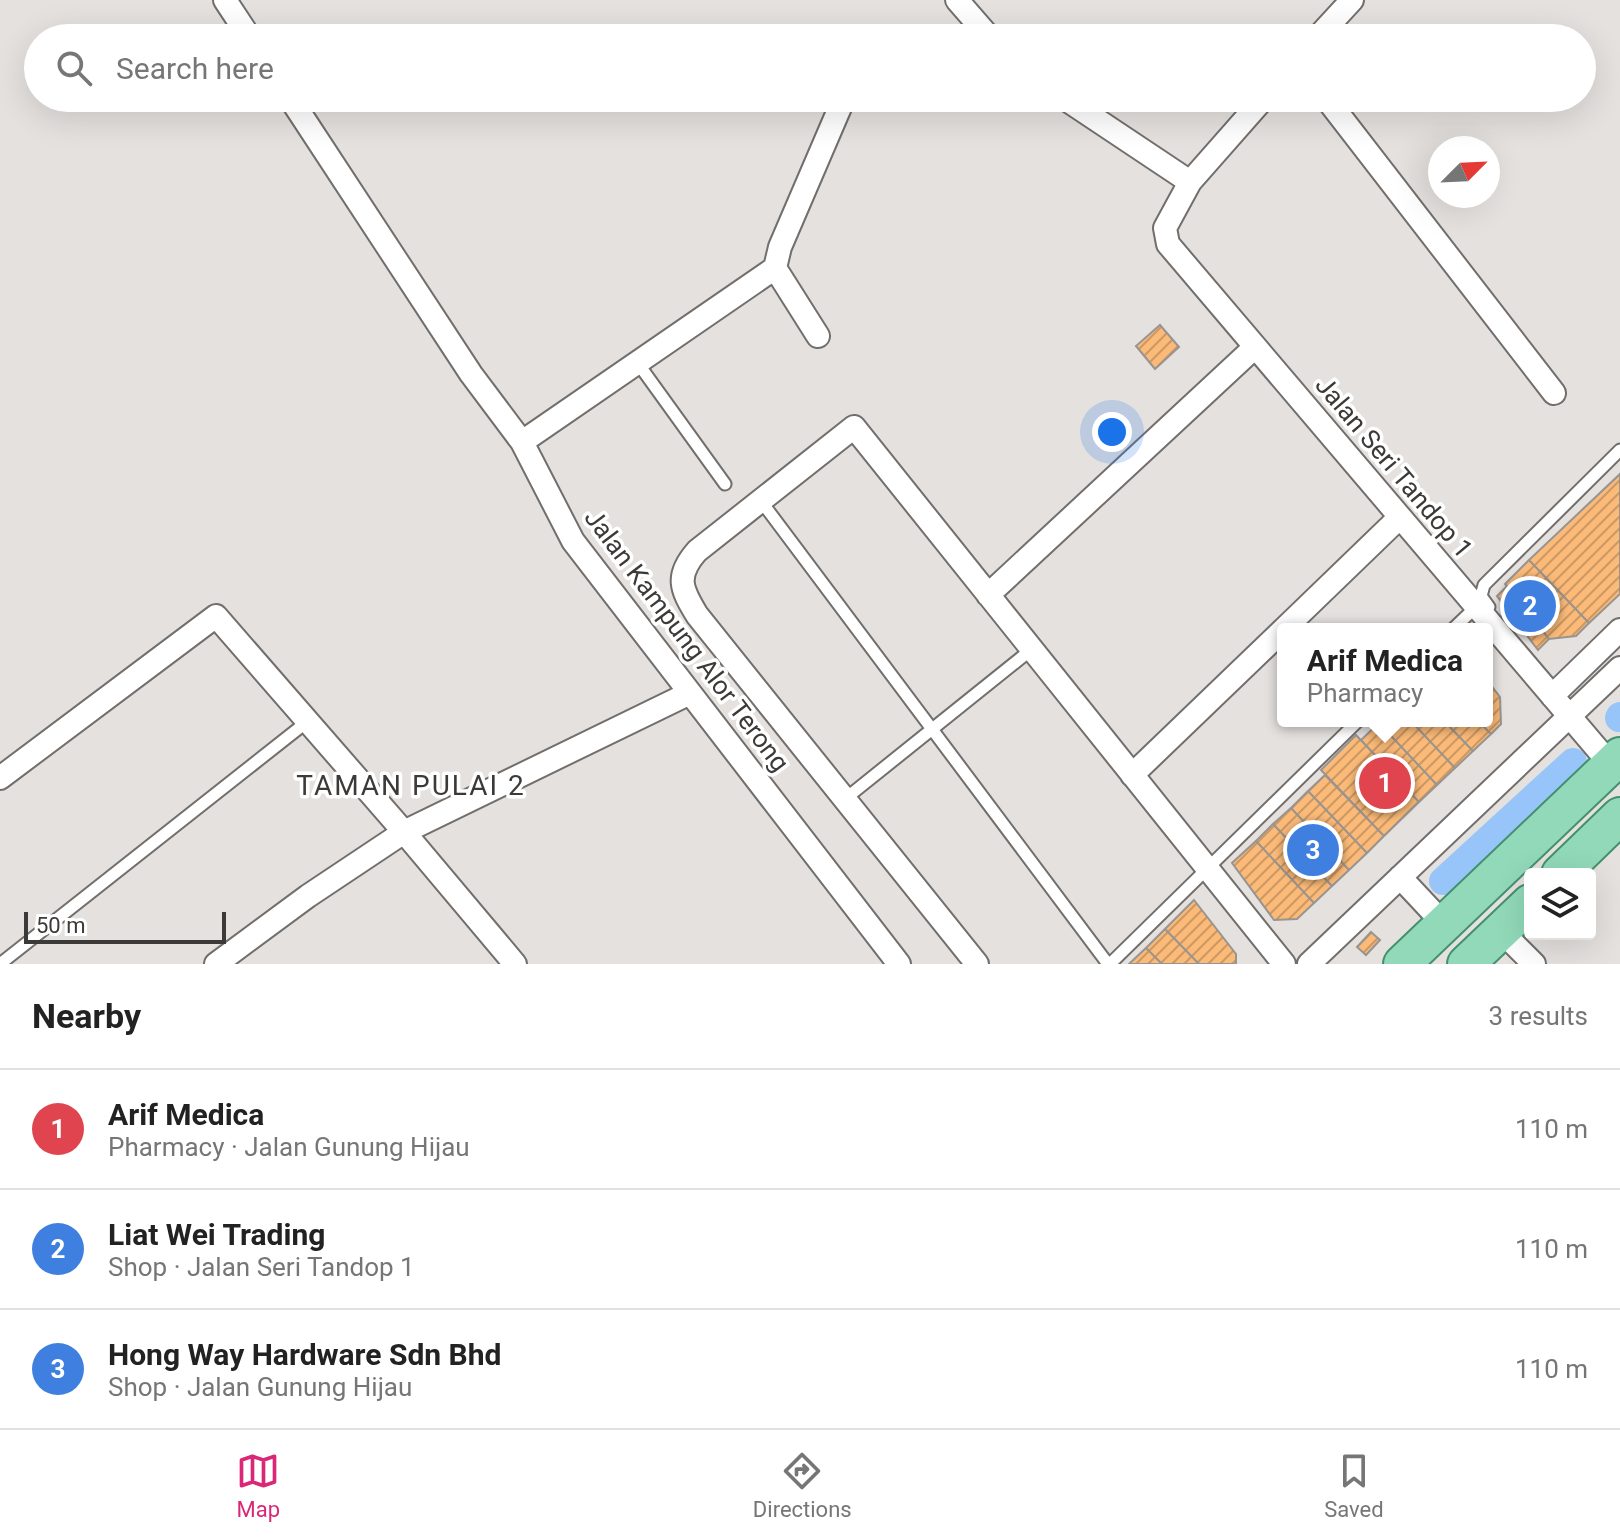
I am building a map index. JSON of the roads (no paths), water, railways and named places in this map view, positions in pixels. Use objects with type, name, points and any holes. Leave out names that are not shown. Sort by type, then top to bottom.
[{"type":"main road","points":[[1402,964],[1608,756]]},
{"type":"main road","points":[[1566,868],[1620,816]]},
{"type":"main road","points":[[1466,964],[1524,909]]},
{"type":"street","points":[[225,0],[241,24]]},
{"type":"street","points":[[957,0],[978,24]]},
{"type":"street","points":[[1328,24],[1344,3]]},
{"type":"street","name":"Jalan Kampung Alor Terong","points":[[299,112],[471,374],[522,442],[573,541],[899,964]]},
{"type":"street","points":[[522,442],[775,268],[780,247],[838,112]]},
{"type":"street","points":[[1085,112],[1190,182],[1252,112]]},
{"type":"street","points":[[1337,112],[1554,393]]},
{"type":"street","name":"Jalan Seri Tandop 1","points":[[1190,182],[1165,228],[1168,244],[1491,623]]},
{"type":"street","points":[[775,268],[818,336]]},
{"type":"street","points":[[988,595],[1255,347]]},
{"type":"street","points":[[977,964],[697,615],[686,598],[682,581],[685,564],[697,551],[854,427],[1284,964]]},
{"type":"street","points":[[1289,623],[1400,517]]},
{"type":"street","points":[[0,778],[216,616],[515,964]]},
{"type":"street","name":"Jalan Seri Tandop 1","points":[[1493,626],[1555,693],[1573,721],[1608,756]]},
{"type":"street","points":[[1555,693],[1620,630]]},
{"type":"street","points":[[1132,775],[1277,635]]},
{"type":"street","points":[[1309,964],[1573,721],[1620,668]]},
{"type":"street","points":[[216,964],[308,896],[404,832],[690,693]]},
{"type":"street","points":[[1400,877],[1444,924]]},
{"type":"street","points":[[1501,931],[1534,964]]},
{"type":"lane","points":[[637,362],[725,484]]},
{"type":"lane","points":[[1555,693],[1484,600],[1482,588],[1620,450]]},
{"type":"lane","points":[[761,501],[1109,964],[1352,727]]},
{"type":"lane","points":[[1459,623],[1476,607]]},
{"type":"lane","points":[[845,799],[1032,649]]},
{"type":"lane","points":[[0,964],[308,721]]},
{"type":"waterway","points":[[1443,881],[1573,762]]},
{"type":"place","name":"Liat Wei Trading","points":[[1530,606]]},
{"type":"place","name":"Arif Medica","points":[[1385,783]]},
{"type":"place","name":"Hong Way Hardware Sdn Bhd","points":[[1313,850]]},
{"type":"district","name":"TAMAN PULAI 2","points":[[411,785]]}]
